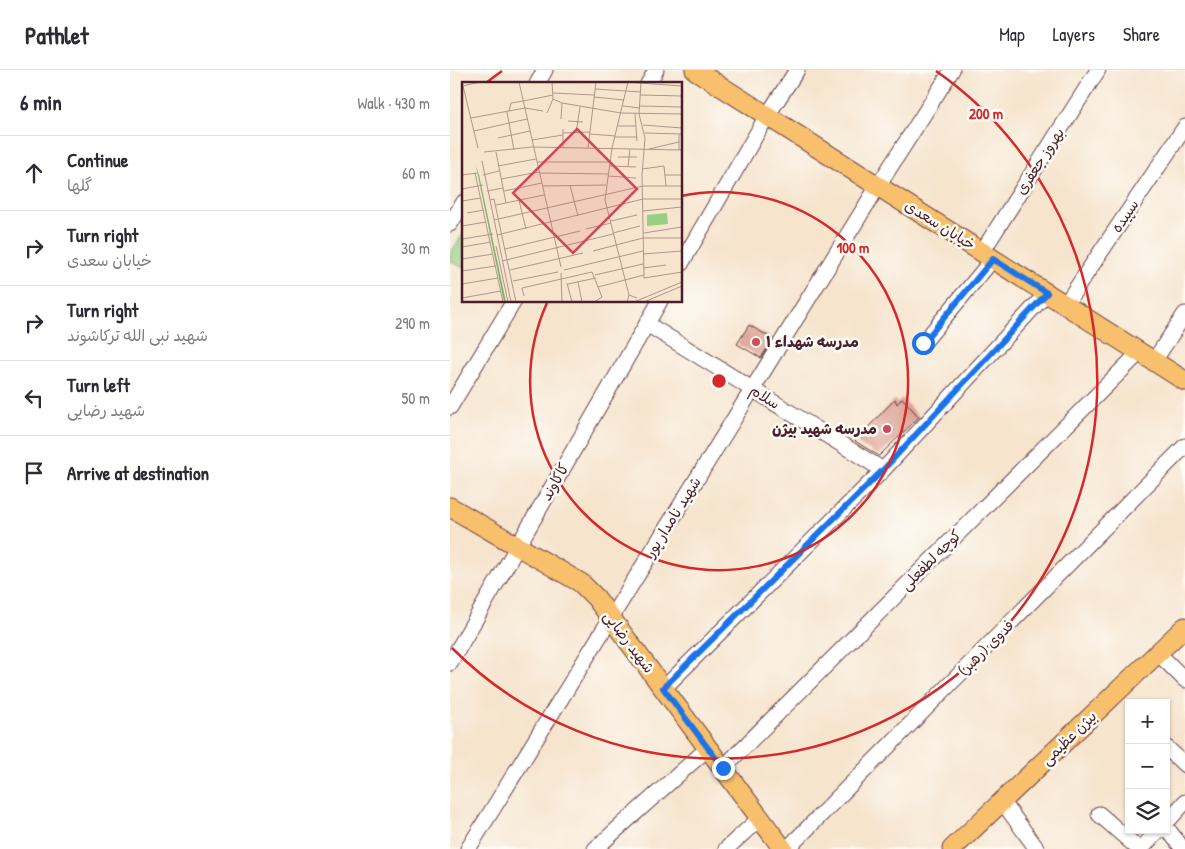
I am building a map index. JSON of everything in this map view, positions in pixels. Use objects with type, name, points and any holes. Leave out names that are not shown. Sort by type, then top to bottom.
[{"type":"main road","name":"خیابان سعدی","points":[[695,70],[1185,380]]},
{"type":"main road","name":"شهید رضایی","points":[[450,507],[581,583],[611,618],[783,849]]},
{"type":"main road","name":"بیژن عظیمی","points":[[952,849],[1185,626]]},
{"type":"street","points":[[538,82],[545,70]]},
{"type":"street","points":[[649,82],[656,70]]},
{"type":"street","points":[[682,262],[797,70]]},
{"type":"street","name":"شهید نامدار پور","points":[[468,849],[878,186],[952,70]]},
{"type":"street","name":"بهروز جعفری","points":[[923,343],[987,255],[1098,70]]},
{"type":"street","name":"سپیده","points":[[1065,304],[1185,127]]},
{"type":"street","points":[[450,224],[462,205]]},
{"type":"street","points":[[663,688],[883,470],[1047,293]]},
{"type":"street","points":[[450,407],[513,302]]},
{"type":"street","name":"کاکاوند","points":[[450,663],[647,324],[657,302]]},
{"type":"street","name":"کوچه لطفعلی","points":[[723,768],[1147,356],[1185,314]]},
{"type":"street","name":"سلام","points":[[647,324],[883,470]]},
{"type":"street","name":"فدوی (رهبر)","points":[[787,849],[1185,446]]},
{"type":"street","points":[[1158,653],[1185,680]]},
{"type":"street","points":[[595,849],[708,748]]},
{"type":"street","points":[[1170,751],[1185,765]]},
{"type":"street","points":[[1002,802],[1037,849]]},
{"type":"street","points":[[1099,814],[1140,849],[1155,834]]},
{"type":"street","points":[[726,849],[760,818]]},
{"type":"street","points":[[1170,833],[1183,849]]},
{"type":"green space","points":[[462,235],[462,267],[450,261],[450,254]]},
{"type":"building","name":"مدرسه شهداء ۱","points":[[749,325],[773,339],[761,358],[737,344]]},
{"type":"building","name":"مدرسه شهید بیژن","points":[[902,398],[919,417],[879,456],[855,441],[895,399],[897,404]]},
{"type":"place","name":"مدرسه شهداء ۱","points":[[756,342]]},
{"type":"place","name":"مدرسه شهید بیژن","points":[[887,429]]},
{"type":"route","points":[[723,768],[663,688],[883,470],[1047,293],[993,259],[923,343]]}]
